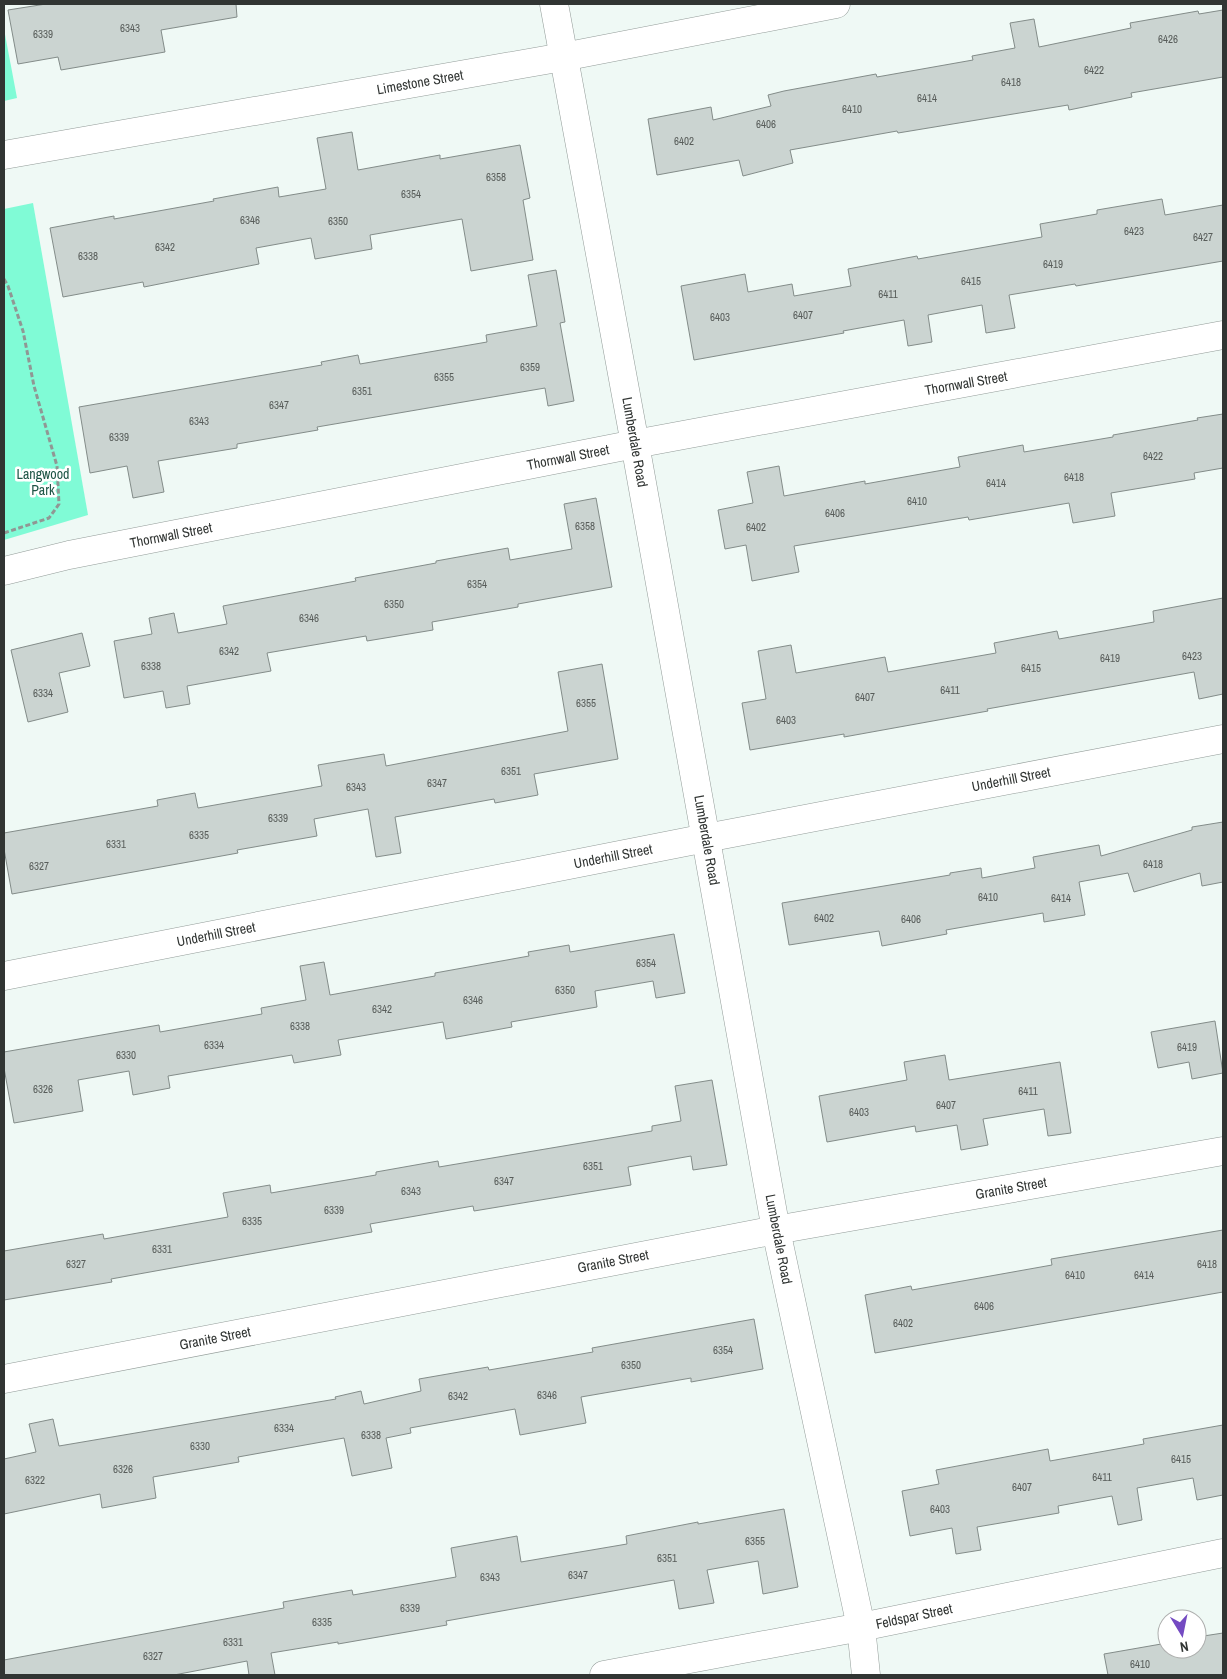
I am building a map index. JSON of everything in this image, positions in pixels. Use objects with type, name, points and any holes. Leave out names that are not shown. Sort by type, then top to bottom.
[{"type":"street","name":"Lumberdale Road","points":[[554,4],[776,1230],[861,1627],[866,1675]]},
{"type":"street","name":"Limestone Street","points":[[4,155],[563,57],[836,4]]},
{"type":"street","name":"Thornwall Street","points":[[4,571],[79,553],[635,444],[1223,336]]},
{"type":"street","name":"Underhill Street","points":[[4,976],[1223,739]]},
{"type":"street","name":"Granite Street","points":[[4,1379],[776,1230],[1223,1151]]},
{"type":"street","name":"Feldspar Street","points":[[604,1675],[861,1627],[1223,1553]]},
{"type":"path","points":[[4,279],[23,331],[34,386],[57,466],[59,504],[49,518],[4,533]]},
{"type":"green space","points":[[4,29],[17,98],[4,101]]},
{"type":"green space","name":"Langwood Park","points":[[33,203],[88,515],[4,540],[4,209]]},
{"type":"building","points":[[46,4],[236,4],[237,17],[161,30],[165,52],[61,70],[58,57],[18,64],[8,10]]},
{"type":"building","points":[[1223,10],[1223,77],[1131,93],[1132,97],[1069,110],[1068,105],[898,133],[897,131],[790,150],[793,163],[743,176],[739,160],[657,175],[648,119],[711,107],[713,120],[771,106],[768,95],[784,91],[876,74],[877,77],[973,60],[972,56],[1015,48],[1010,23],[1034,19],[1039,47],[1131,28],[1130,23],[1198,11],[1199,14]]},
{"type":"building","points":[[352,132],[358,170],[440,155],[440,159],[520,145],[530,198],[523,200],[533,260],[471,271],[462,219],[370,235],[372,249],[315,259],[311,238],[256,248],[259,264],[144,287],[143,282],[63,297],[50,228],[114,216],[114,219],[278,187],[279,197],[326,189],[317,138]]},
{"type":"building","points":[[1162,199],[1165,215],[1223,205],[1223,261],[1076,286],[1075,284],[1009,295],[1015,328],[986,333],[982,305],[928,315],[932,342],[908,346],[904,320],[843,331],[844,333],[694,360],[681,286],[745,274],[748,292],[792,284],[794,296],[851,286],[848,269],[917,256],[918,259],[1042,237],[1040,224],[1097,214],[1097,210]]},
{"type":"building","points":[[556,270],[565,322],[560,323],[574,401],[548,406],[545,388],[317,427],[318,430],[237,444],[237,448],[158,461],[164,492],[133,498],[127,466],[90,473],[79,407],[322,365],[321,362],[358,355],[360,364],[487,342],[486,335],[537,326],[528,275]]},
{"type":"building","points":[[1223,414],[1223,468],[1194,473],[1195,479],[1111,493],[1115,516],[1073,523],[1069,503],[969,520],[968,517],[794,546],[799,572],[752,581],[746,545],[725,549],[718,510],[753,503],[747,472],[779,466],[784,496],[865,481],[865,484],[960,467],[958,457],[1023,445],[1024,452],[1113,437],[1113,435]]},
{"type":"building","points":[[596,498],[612,587],[518,604],[518,607],[432,622],[433,630],[367,641],[366,636],[267,653],[271,671],[187,686],[190,704],[166,708],[163,691],[124,698],[114,641],[152,634],[149,618],[174,613],[178,633],[227,624],[223,606],[356,581],[355,578],[508,548],[510,560],[572,549],[564,504]]},
{"type":"building","points":[[1223,598],[1223,694],[1199,699],[1194,672],[844,737],[844,734],[750,750],[742,703],[766,699],[758,651],[791,645],[796,673],[885,657],[888,672],[996,653],[994,643],[1057,631],[1059,639],[1154,622],[1153,611]]},
{"type":"building","points":[[82,633],[90,666],[59,673],[68,712],[28,722],[11,650]]},
{"type":"building","points":[[602,664],[618,759],[534,774],[538,795],[495,803],[494,799],[395,817],[401,853],[376,857],[368,809],[314,819],[317,836],[237,850],[238,853],[12,894],[4,849],[4,833],[158,806],[157,800],[195,793],[198,808],[322,786],[318,765],[384,754],[386,766],[568,731],[558,672]]},
{"type":"building","points":[[1223,822],[1223,882],[1202,886],[1200,873],[1134,892],[1128,873],[1079,882],[1085,915],[1044,922],[1043,913],[946,930],[947,934],[882,946],[879,931],[789,945],[782,903],[950,875],[950,873],[981,868],[982,878],[1035,868],[1033,857],[1099,845],[1101,856],[1192,830],[1192,827]]},
{"type":"building","points":[[674,934],[685,993],[656,998],[653,981],[595,991],[597,1007],[511,1022],[512,1027],[446,1039],[443,1022],[338,1040],[341,1055],[294,1063],[292,1055],[168,1076],[170,1088],[133,1095],[129,1071],[78,1080],[83,1111],[14,1123],[4,1068],[4,1052],[159,1025],[160,1032],[262,1014],[261,1008],[306,1000],[300,966],[324,962],[330,995],[435,976],[435,973],[529,956],[528,952],[569,945],[570,952]]},
{"type":"building","points":[[1215,1021],[1223,1073],[1192,1079],[1189,1062],[1158,1068],[1151,1032]]},
{"type":"building","points":[[945,1055],[949,1080],[1060,1062],[1071,1133],[1048,1136],[1044,1109],[983,1119],[988,1145],[961,1150],[957,1125],[916,1132],[915,1126],[827,1142],[819,1096],[907,1080],[904,1062]]},
{"type":"building","points":[[712,1080],[727,1165],[693,1170],[691,1156],[628,1167],[631,1185],[474,1211],[473,1206],[370,1224],[372,1232],[111,1279],[112,1282],[4,1300],[4,1251],[103,1234],[104,1239],[228,1217],[223,1193],[270,1185],[271,1193],[376,1175],[376,1172],[438,1161],[439,1167],[652,1131],[652,1126],[681,1121],[675,1086]]},
{"type":"building","points":[[1223,1230],[1223,1292],[875,1353],[865,1295],[911,1286],[912,1290],[1052,1265],[1051,1259]]},
{"type":"building","points":[[754,1319],[763,1369],[691,1382],[691,1378],[581,1397],[586,1423],[520,1435],[515,1409],[410,1428],[411,1433],[386,1438],[392,1468],[352,1476],[344,1438],[238,1457],[239,1462],[153,1477],[156,1498],[102,1508],[100,1494],[4,1514],[4,1459],[36,1452],[29,1424],[53,1419],[59,1446],[336,1399],[335,1397],[361,1391],[364,1404],[421,1391],[419,1379],[488,1367],[489,1370],[593,1352],[592,1348]]},
{"type":"building","points":[[1223,1425],[1223,1495],[1197,1500],[1193,1478],[1137,1488],[1142,1520],[1118,1525],[1112,1496],[1058,1506],[1059,1513],[977,1527],[981,1550],[956,1554],[952,1528],[910,1536],[902,1491],[939,1484],[936,1470],[1048,1449],[1050,1461],[1144,1444],[1143,1439]]},
{"type":"building","points":[[784,1509],[798,1587],[763,1594],[758,1561],[707,1570],[714,1603],[679,1609],[674,1580],[446,1621],[447,1625],[338,1644],[338,1642],[271,1653],[275,1675],[249,1675],[247,1661],[174,1675],[4,1675],[4,1660],[284,1608],[283,1602],[352,1590],[353,1595],[456,1577],[451,1548],[517,1536],[521,1562],[627,1544],[626,1536],[698,1522],[698,1524]]},
{"type":"building","points":[[1223,1633],[1223,1675],[1108,1675],[1104,1654],[1157,1645],[1157,1659],[1207,1659],[1207,1635]]}]
